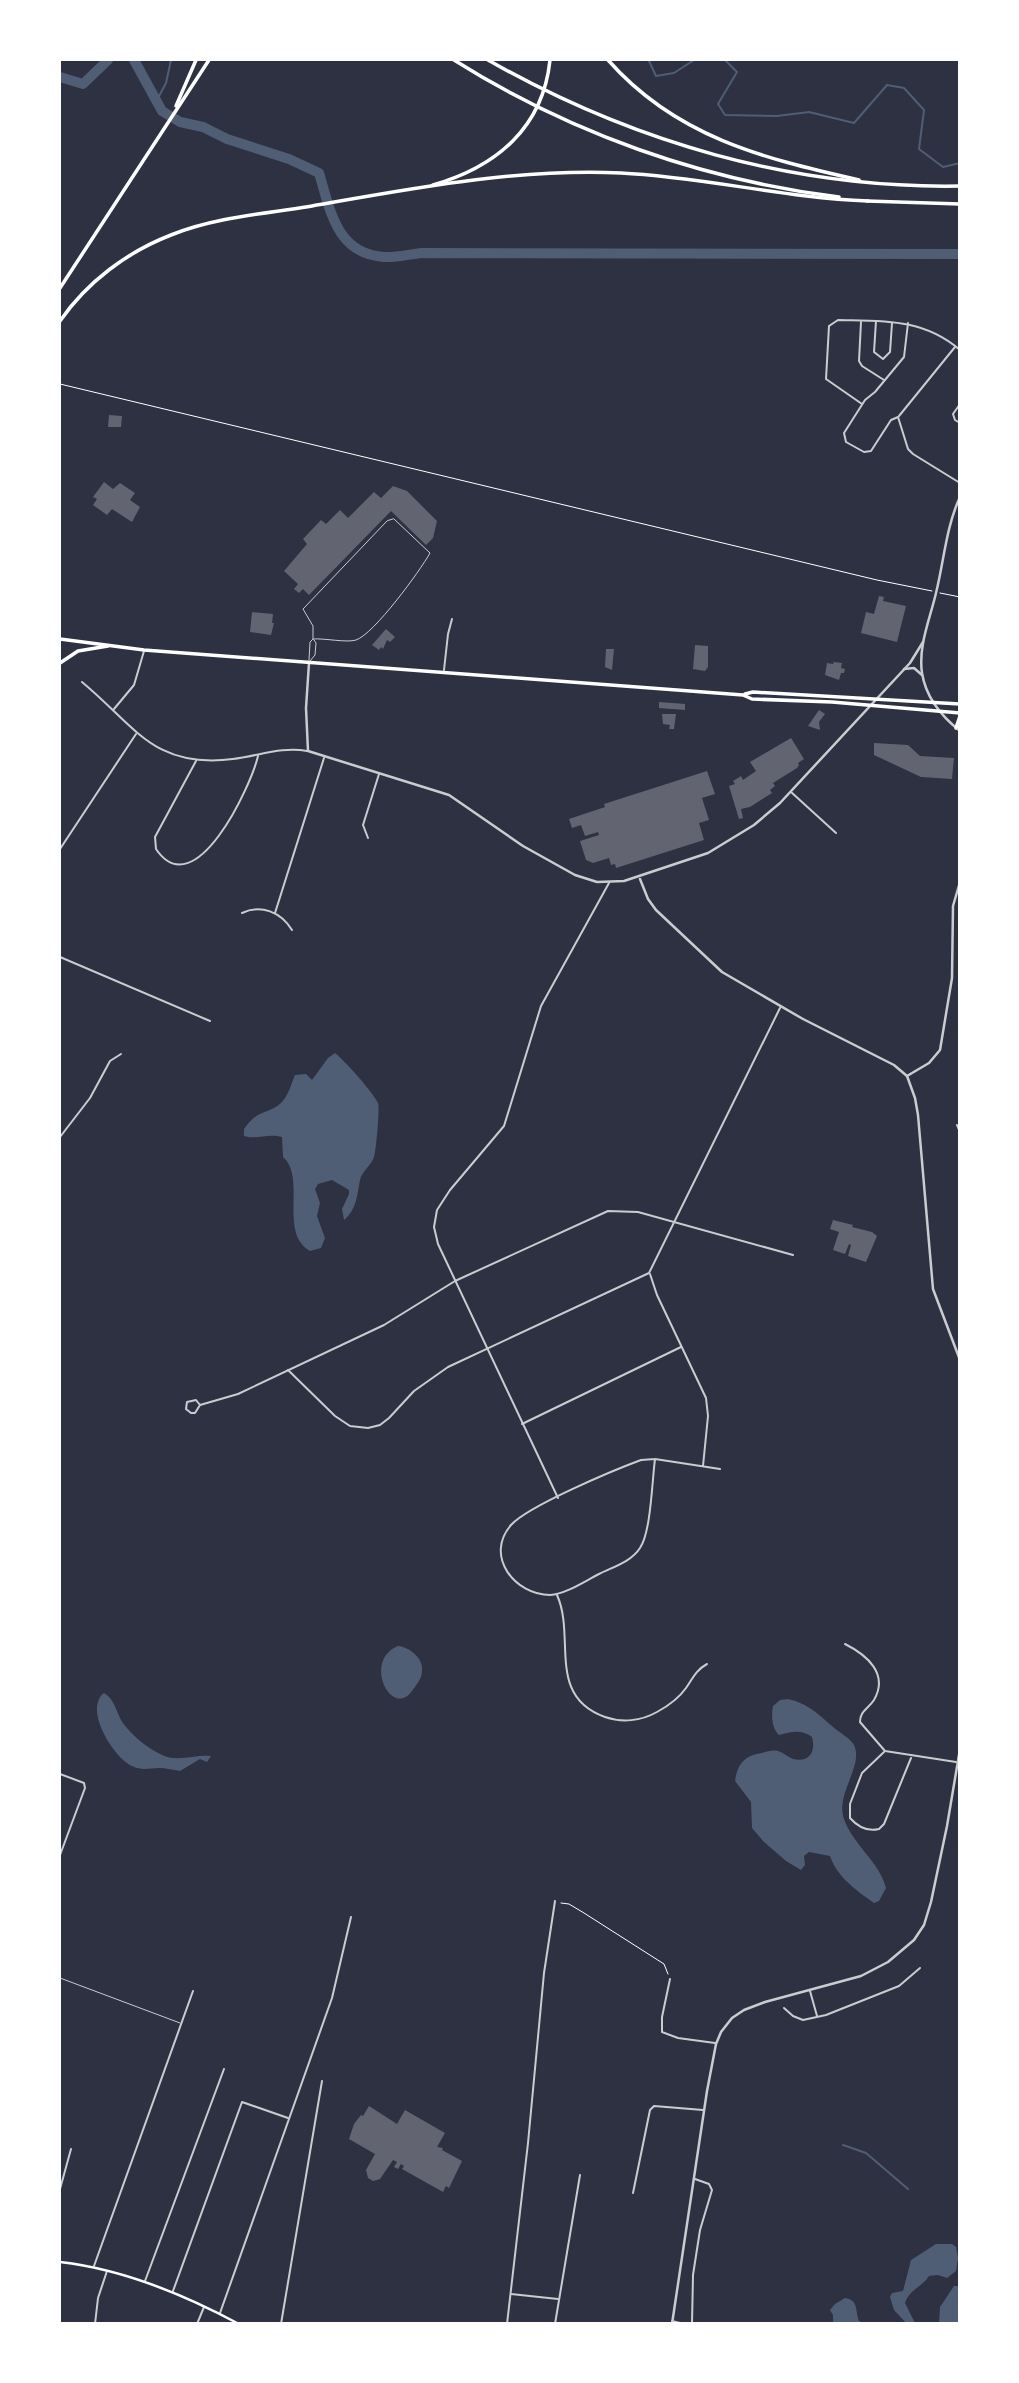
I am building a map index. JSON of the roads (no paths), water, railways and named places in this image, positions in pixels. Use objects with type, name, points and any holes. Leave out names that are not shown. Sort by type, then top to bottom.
[{"type":"main road","points":[[174,111],[196,60]]},
{"type":"main road","points":[[60,288],[209,60]]},
{"type":"main road","points":[[454,60],[551,114],[621,143],[696,169],[788,190],[868,201]]},
{"type":"main road","points":[[488,60],[559,97],[659,138],[718,156],[776,170],[878,184],[960,186]]},
{"type":"main road","points":[[421,188],[465,175],[489,162],[511,143],[530,119],[539,102],[550,60]]},
{"type":"main road","points":[[608,60],[653,103],[706,135],[777,160],[878,184]]},
{"type":"main road","points":[[60,321],[98,278],[155,242],[199,226],[421,188],[516,176],[618,173],[673,177],[824,199],[960,204]]},
{"type":"main road","points":[[60,639],[144,650],[709,692],[743,695],[752,699],[937,711],[960,714],[958,730]]},
{"type":"main road","points":[[60,663],[83,649],[108,646]]},
{"type":"main road","points":[[743,695],[753,692],[960,705]]},
{"type":"main road","points":[[60,2262],[94,2266],[145,2282],[239,2323]]},
{"type":"street","points":[[863,404],[826,379],[829,326],[838,320],[908,323],[925,329],[960,349]]},
{"type":"street","points":[[861,320],[859,361],[862,366],[884,380]]},
{"type":"street","points":[[876,321],[874,352],[883,359],[890,352],[892,322]]},
{"type":"street","points":[[908,323],[904,357],[863,404],[844,433],[846,442],[864,453],[871,451],[891,420],[898,416],[955,346]]},
{"type":"street","points":[[960,404],[953,414],[955,420],[960,423]]},
{"type":"street","points":[[898,416],[908,449],[960,483]]},
{"type":"street","points":[[958,730],[937,711],[922,674],[923,642],[949,528],[960,497]]},
{"type":"street","points":[[444,672],[452,619]]},
{"type":"street","points":[[82,682],[154,747],[174,756],[196,761],[223,761],[292,748],[308,751],[449,795],[523,846],[559,866],[582,878],[609,883],[640,877],[724,845],[761,820],[904,669],[923,642]]},
{"type":"street","points":[[114,709],[134,685],[144,650]]},
{"type":"street","points":[[308,751],[306,708],[309,663]]},
{"type":"street","points":[[904,669],[916,669],[922,674]]},
{"type":"street","points":[[60,849],[137,733]]},
{"type":"street","points":[[196,761],[155,837],[156,849],[169,863],[180,864],[188,861],[213,845],[245,791],[258,756]]},
{"type":"street","points":[[275,913],[324,757]]},
{"type":"street","points":[[368,838],[363,825],[380,773]]},
{"type":"street","points":[[790,791],[836,833]]},
{"type":"street","points":[[640,877],[653,906],[713,964],[737,982],[887,1061],[907,1076],[918,1115],[933,1289],[960,1360]]},
{"type":"street","points":[[907,1076],[929,1063],[940,1050],[953,978],[953,906],[960,882]]},
{"type":"street","points":[[558,1498],[455,1281],[436,1239],[434,1227],[437,1210],[450,1190],[504,1126],[541,1006],[609,883]]},
{"type":"street","points":[[242,913],[255,909],[275,913],[282,916],[292,930]]},
{"type":"street","points":[[60,957],[210,1021]]},
{"type":"street","points":[[288,1370],[335,1416],[356,1428],[380,1425],[414,1391],[440,1371],[649,1273],[780,1007]]},
{"type":"street","points":[[60,1137],[90,1098],[110,1061],[121,1054]]},
{"type":"street","points":[[957,1125],[960,1132]]},
{"type":"street","points":[[200,1405],[231,1397],[384,1325],[455,1281],[608,1210],[638,1212],[793,1255]]},
{"type":"street","points":[[649,1273],[708,1404],[703,1466]]},
{"type":"street","points":[[522,1424],[682,1347]]},
{"type":"street","points":[[655,1459],[645,1538],[637,1552],[556,1594],[539,1594],[522,1588],[508,1575],[501,1552],[505,1535],[516,1521],[558,1498],[640,1460],[655,1459],[720,1469]]},
{"type":"street","points":[[556,1594],[563,1612],[567,1677],[582,1702],[598,1714],[626,1720],[654,1713],[682,1693],[697,1671],[707,1664]]},
{"type":"street","points":[[845,1644],[863,1654],[877,1672],[877,1693],[873,1702],[862,1713],[860,1722],[885,1751],[957,1762]]},
{"type":"street","points":[[684,2323],[672,2322],[716,2044],[728,2022],[740,2012],[765,2002],[872,1971],[901,1953],[918,1936],[931,1902],[960,1749]]},
{"type":"street","points":[[885,1751],[862,1773],[850,1804],[850,1818],[856,1826],[872,1831],[884,1824],[911,1756]]},
{"type":"street","points":[[60,1774],[83,1783],[85,1788],[60,1855]]},
{"type":"street","points":[[507,2323],[544,1973],[555,1902]]},
{"type":"street","points":[[220,2314],[332,1998],[351,1917]]},
{"type":"street","points":[[784,2008],[800,2019],[817,2017],[899,1986],[920,1968]]},
{"type":"street","points":[[670,1979],[662,2017],[662,2032],[678,2038],[716,2044]]},
{"type":"street","points":[[809,1990],[817,2017]]},
{"type":"street","points":[[94,2266],[193,1991]]},
{"type":"street","points":[[145,2282],[224,2069]]},
{"type":"street","points":[[281,2323],[322,2081]]},
{"type":"street","points":[[172,2292],[242,2102],[289,2119]]},
{"type":"street","points":[[633,2193],[650,2110],[654,2106],[662,2106],[704,2110]]},
{"type":"street","points":[[60,2189],[71,2150]]},
{"type":"street","points":[[555,2323],[580,2175]]},
{"type":"street","points":[[692,2323],[692,2284],[712,2190],[709,2184],[694,2179]]},
{"type":"street","points":[[95,2323],[98,2298],[108,2270]]},
{"type":"street","points":[[510,2294],[559,2300]]},
{"type":"street","points":[[197,2323],[204,2306]]},
{"type":"lane","points":[[309,663],[315,655],[316,643],[313,639],[313,626],[303,609],[387,521],[394,519],[430,553],[408,586],[368,633],[355,641],[313,639]]},
{"type":"lane","points":[[309,663],[310,642],[313,639]]},
{"type":"lane","points":[[60,1978],[180,2023]]},
{"type":"water","points":[[335,1053],[378,1103],[376,1147],[373,1160],[361,1177],[354,1206],[344,1220],[342,1209],[349,1190],[332,1180],[318,1184],[315,1189],[320,1203],[317,1216],[325,1238],[321,1248],[310,1251],[301,1243],[296,1232],[293,1178],[290,1166],[283,1157],[282,1137],[244,1136],[244,1129],[254,1118],[282,1102],[295,1075],[306,1074],[312,1080]]},
{"type":"water","points":[[398,1646],[415,1654],[422,1667],[418,1682],[404,1698],[396,1698],[389,1693],[381,1674],[387,1653]]},
{"type":"water","points":[[104,1693],[125,1726],[152,1749],[173,1758],[211,1756],[207,1762],[200,1759],[180,1771],[132,1766],[117,1753],[103,1733],[97,1710],[98,1700]]},
{"type":"water","points":[[788,1699],[813,1710],[854,1745],[855,1762],[842,1810],[853,1837],[883,1878],[886,1888],[879,1901],[874,1903],[848,1882],[837,1870],[830,1856],[809,1852],[804,1856],[805,1865],[801,1870],[786,1861],[752,1828],[751,1802],[735,1781],[743,1761],[751,1756],[772,1751],[799,1760],[808,1757],[812,1751],[812,1737],[808,1734],[796,1732],[779,1735],[775,1729],[773,1706],[780,1700]]},
{"type":"water","points":[[936,2244],[952,2244],[956,2247],[956,2271],[947,2278],[929,2276],[913,2291],[905,2303],[915,2323],[906,2323],[894,2310],[890,2297],[892,2293],[903,2291],[911,2260]]},
{"type":"water","points":[[954,2286],[959,2286],[959,2323],[939,2323],[940,2307]]},
{"type":"water","points":[[845,2298],[853,2301],[859,2321],[864,2323],[833,2323],[830,2310]]},
{"type":"waterway","points":[[60,77],[83,84],[108,60]]},
{"type":"waterway","points":[[134,60],[162,111],[180,122],[203,127],[227,139],[289,159],[319,173],[332,215],[345,239],[368,254],[384,257],[422,253],[960,254]]},
{"type":"waterway","points":[[157,100],[166,83],[171,60]]},
{"type":"waterway","points":[[651,60],[649,61],[656,76],[674,73],[694,60]]},
{"type":"waterway","points":[[725,60],[737,72],[718,104],[725,115],[777,116],[809,112],[854,123],[887,85],[904,88],[924,110],[919,149],[943,167],[960,163]]},
{"type":"waterway","points":[[843,2145],[866,2153],[908,2189]]}]
